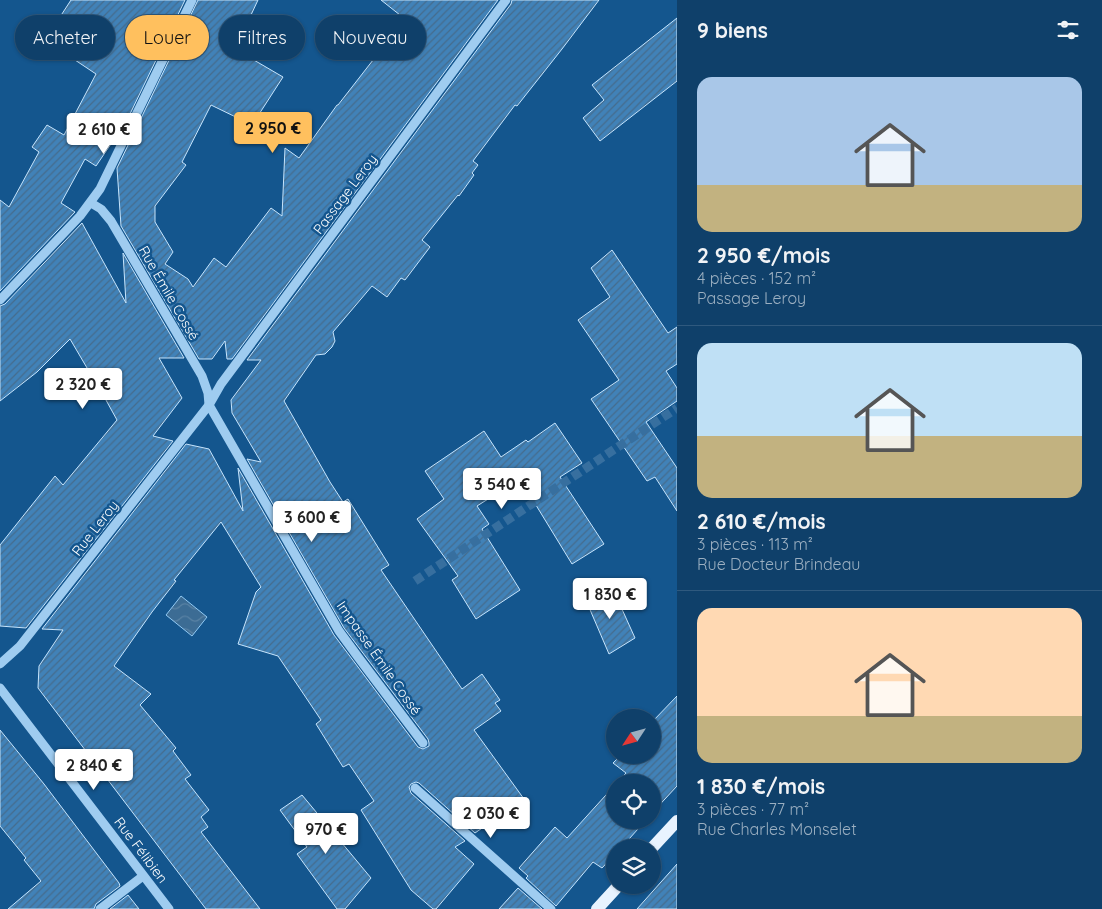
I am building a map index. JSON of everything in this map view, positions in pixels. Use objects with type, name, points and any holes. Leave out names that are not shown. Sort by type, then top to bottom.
[{"type":"main road","points":[[660,839],[677,821]]},
{"type":"main road","points":[[597,909],[611,894]]},
{"type":"street","points":[[0,300],[80,216],[100,189],[192,0]]},
{"type":"street","name":"Passage Leroy","points":[[209,405],[221,384],[506,0]]},
{"type":"street","name":"Rue Émile Cossé","points":[[91,203],[101,209],[111,221],[172,324],[202,376],[208,393],[209,405]]},
{"type":"street","name":"Rue Leroy","points":[[0,664],[20,646],[209,405]]},
{"type":"street","name":"Impasse Émile Cossé","points":[[209,405],[339,631],[424,743]]},
{"type":"street","name":"Rue Félibien","points":[[0,688],[169,909]]},
{"type":"street","points":[[415,788],[552,909]]},
{"type":"street","points":[[100,909],[143,876]]},
{"type":"water","points":[[181,596],[207,617],[192,636],[166,615]]},
{"type":"building","points":[[71,0],[185,0],[178,15],[125,15],[125,60],[156,60],[116,143],[115,138],[96,166],[85,159],[61,203],[75,212],[0,291],[0,200],[9,207],[39,152],[32,147],[47,125],[64,135],[96,74],[75,60],[115,60],[115,15],[61,15]]},
{"type":"building","points":[[198,0],[258,0],[251,15],[219,15],[219,60],[254,60],[283,77],[254,122],[246,122],[211,105],[182,162],[186,165],[155,206],[155,222],[173,252],[165,264],[188,279],[193,287],[214,258],[226,267],[271,208],[282,216],[285,148],[299,158],[337,105],[373,60],[426,60],[426,15],[400,15],[381,0],[498,0],[232,359],[227,359],[225,341],[212,359],[199,359],[121,226],[117,168],[169,60],[209,60],[209,15],[191,15]]},
{"type":"building","points":[[512,0],[599,0],[473,161],[478,165],[472,173],[474,175],[422,240],[430,247],[405,280],[401,278],[387,297],[372,286],[333,332],[335,341],[332,347],[325,354],[316,355],[284,401],[330,482],[343,502],[348,499],[389,565],[381,570],[462,689],[482,674],[500,700],[495,703],[501,711],[474,730],[524,799],[475,833],[419,783],[411,784],[409,787],[411,793],[465,841],[455,847],[474,864],[436,909],[433,909],[411,890],[361,810],[374,801],[349,764],[343,767],[316,724],[321,720],[278,656],[238,644],[256,592],[261,587],[221,522],[174,580],[176,581],[114,666],[151,694],[140,705],[176,748],[173,751],[191,775],[185,779],[209,810],[201,817],[208,827],[201,832],[260,909],[206,909],[38,688],[39,666],[63,630],[42,629],[186,444],[209,449],[243,511],[238,468],[334,635],[418,747],[423,749],[429,746],[428,739],[344,628],[247,459],[261,462],[232,413],[231,400],[261,360],[247,360],[511,4]]},
{"type":"building","points":[[677,18],[677,81],[600,141],[583,118],[604,100],[592,85]]},
{"type":"building","points":[[82,223],[126,303],[123,253],[184,358],[159,358],[182,398],[153,436],[173,441],[26,628],[0,626],[0,545],[55,476],[63,485],[117,420],[70,339],[37,372],[0,401],[0,306],[5,304]]},
{"type":"building","points":[[612,250],[668,333],[677,327],[677,364],[666,371],[677,388],[677,401],[646,422],[677,468],[677,511],[655,477],[647,481],[591,399],[619,380],[578,320],[610,297],[591,268]]},
{"type":"building","points":[[555,423],[582,463],[560,477],[604,544],[572,564],[520,479],[477,506],[489,524],[482,529],[520,590],[476,619],[452,580],[458,576],[417,519],[444,499],[425,471],[484,431],[501,457],[526,440],[528,442]]},
{"type":"building","points":[[612,587],[635,638],[609,654],[585,598]]},
{"type":"building","points":[[677,696],[677,786],[661,803],[661,774],[625,774],[614,764],[661,764],[661,713]]},
{"type":"building","points":[[0,730],[44,784],[119,883],[120,886],[96,904],[94,909],[8,909],[41,881],[24,860],[26,858],[0,826]]},
{"type":"building","points":[[302,795],[371,878],[345,909],[337,909],[297,854],[307,847],[280,810]]},
{"type":"building","points":[[606,795],[606,829],[638,829],[629,839],[606,839],[606,864],[602,868],[593,862],[556,906],[526,878],[528,876],[519,868],[555,827],[567,838]]},
{"type":"building","points":[[677,864],[677,909],[637,909],[650,894],[661,894],[661,882]]},
{"type":"building","points":[[518,888],[542,909],[499,909]]},
{"type":"building","points":[[128,895],[139,909],[110,909]]},
{"type":"tunnel","points":[[415,581],[677,408]]}]
